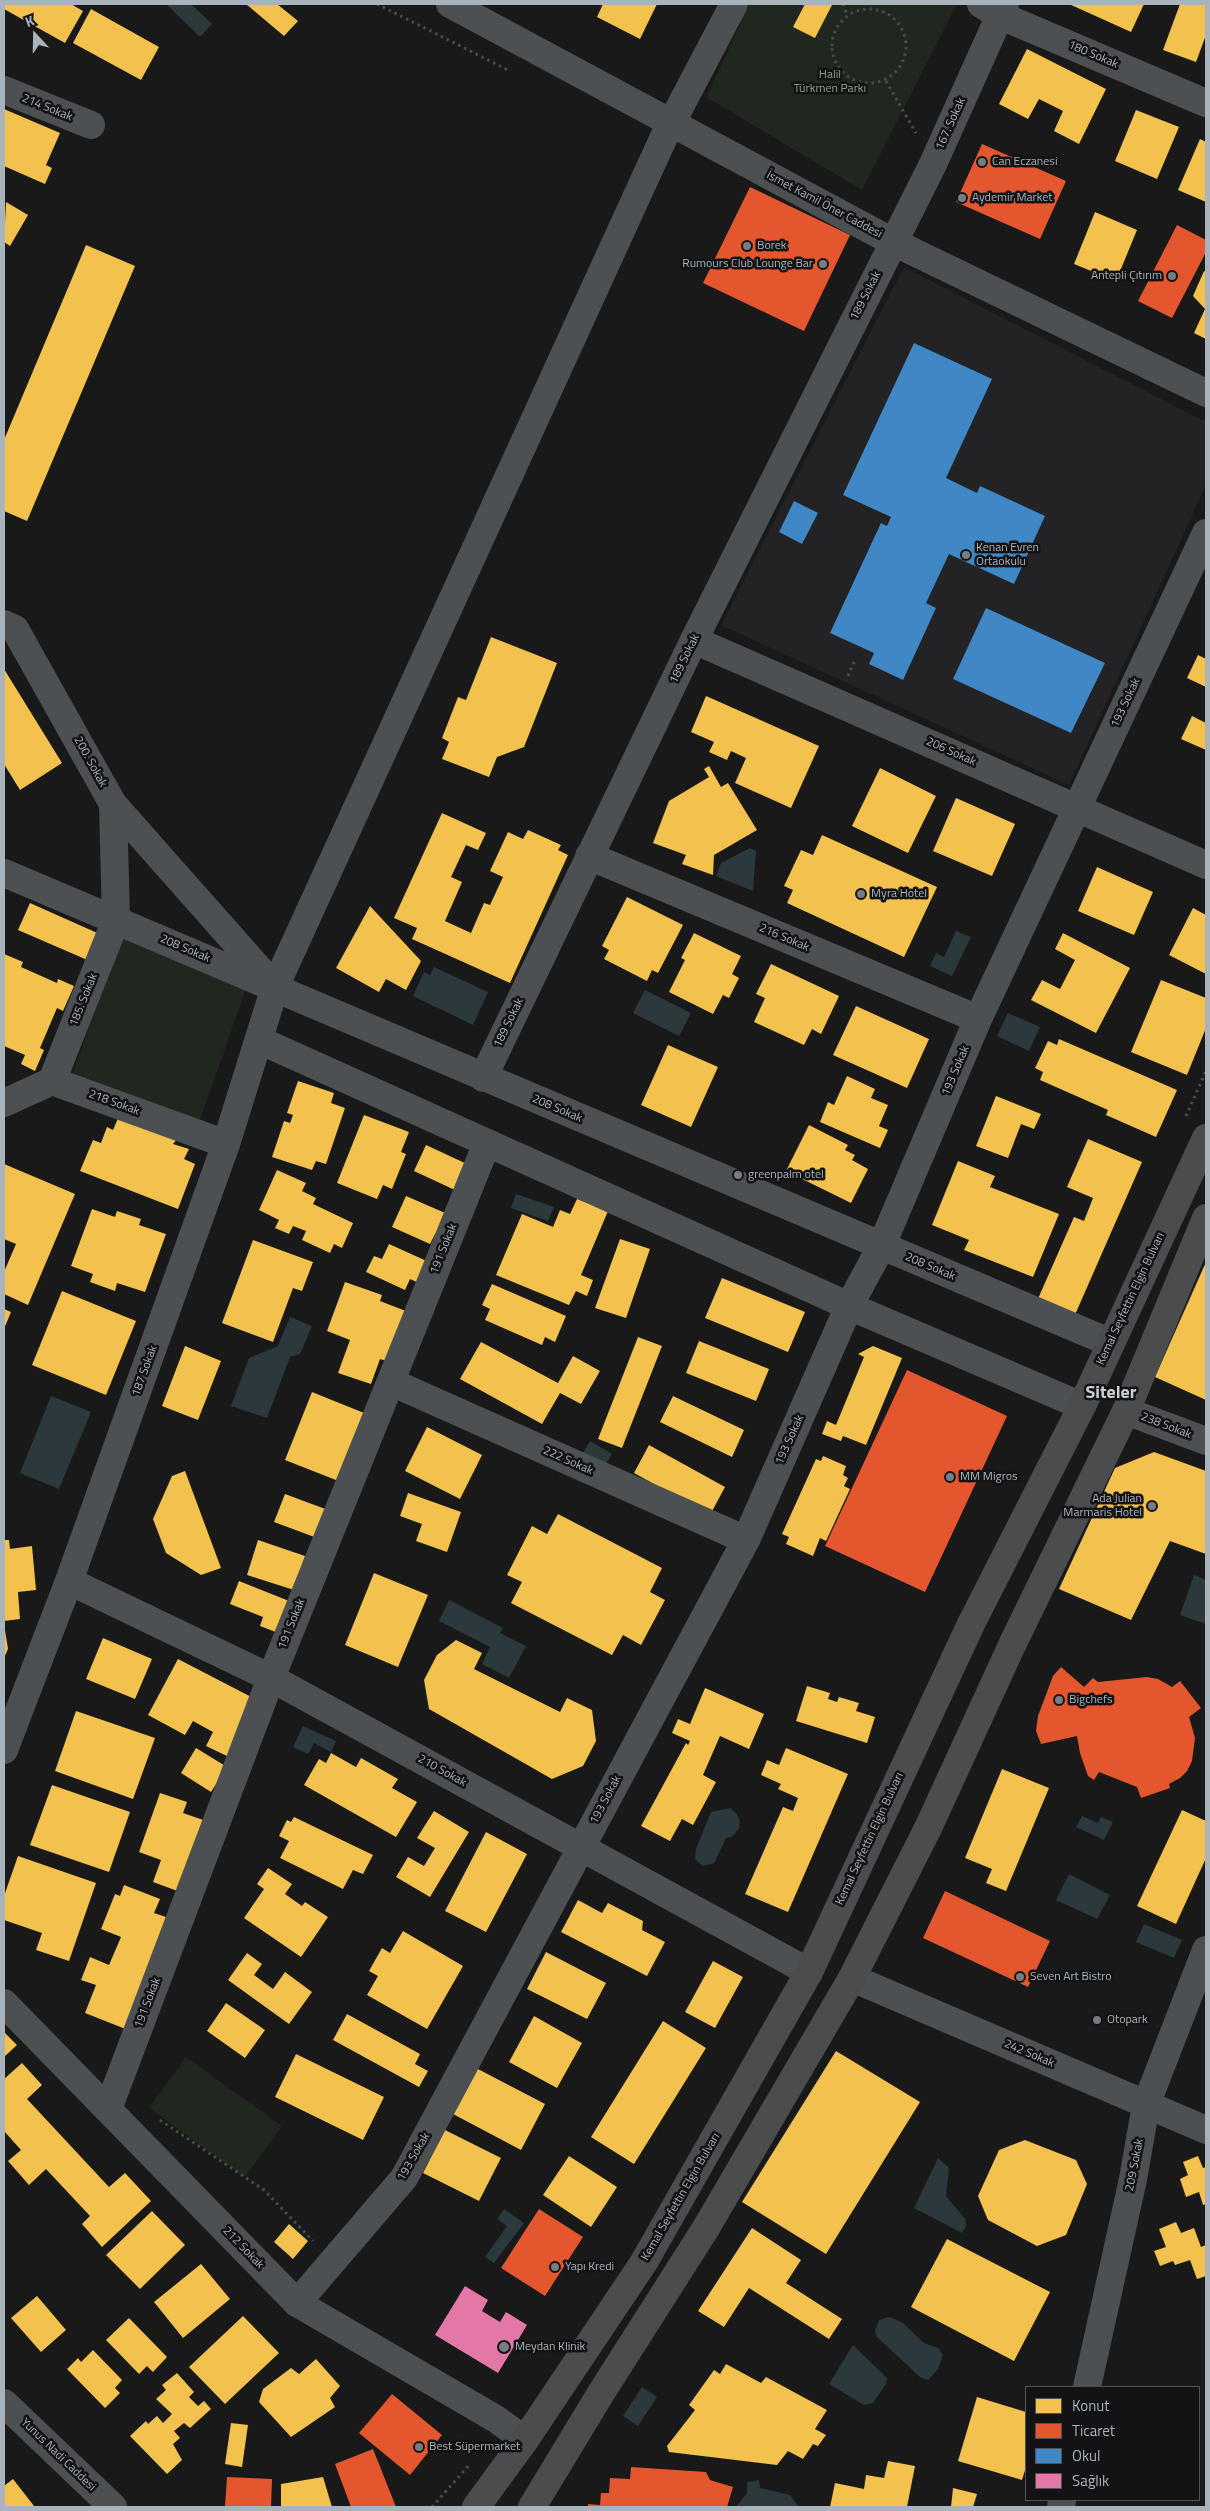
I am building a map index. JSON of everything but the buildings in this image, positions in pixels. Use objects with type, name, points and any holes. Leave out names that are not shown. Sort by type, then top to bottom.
[{"type":"main road","name":"Kemal Seyfettin Elgin Bulvarı","points":[[476,2507],[525,2440],[644,2262],[809,1972],[971,1624],[1082,1406],[1206,1138]]},
{"type":"main road","points":[[532,2507],[600,2393],[706,2228],[852,1978],[929,1826],[1012,1645],[1126,1411],[1206,1218]]},
{"type":"street","name":"İsmet Kamil Öner Caddesi","points":[[450,4],[670,124],[893,242],[1206,393]]},
{"type":"street","name":"187 Sokak","points":[[4,1750],[69,1582],[226,1144],[275,987],[670,124],[734,4]]},
{"type":"street","name":"180 Sokak","points":[[995,8],[1206,103]]},
{"type":"street","name":"167. Sokak","points":[[893,242],[933,164],[995,8]]},
{"type":"street","name":"214 Sokak","points":[[4,90],[91,125]]},
{"type":"street","name":"189 Sokak","points":[[482,1078],[694,640],[893,242]]},
{"type":"street","name":"193 Sokak","points":[[297,2303],[404,2178],[746,1540],[849,1306],[881,1247],[978,1019],[1076,807],[1206,534]]},
{"type":"street","name":"200. Sokak","points":[[8,622],[113,804],[116,920]]},
{"type":"street","name":"206 Sokak","points":[[694,640],[1206,865]]},
{"type":"street","points":[[113,804],[275,987]]},
{"type":"street","name":"216 Sokak","points":[[590,856],[978,1019]]},
{"type":"street","name":"208 Sokak","points":[[4,873],[275,987],[482,1078],[1111,1343]]},
{"type":"street","name":"185. Sokak","points":[[52,1080],[116,920]]},
{"type":"street","points":[[259,1040],[849,1306],[1082,1406]]},
{"type":"street","points":[[4,1103],[52,1080]]},
{"type":"street","name":"218 Sokak","points":[[52,1080],[226,1144]]},
{"type":"street","name":"191 Sokak","points":[[108,2109],[270,1678],[487,1143]]},
{"type":"street","name":"222 Sokak","points":[[390,1382],[746,1540]]},
{"type":"street","name":"238 Sokak","points":[[1126,1411],[1206,1441]]},
{"type":"street","name":"210 Sokak","points":[[69,1582],[270,1678],[809,1972]]},
{"type":"street","name":"209 Sokak","points":[[1087,2386],[1133,2179],[1146,2105],[1206,1950]]},
{"type":"street","name":"242 Sokak","points":[[852,1978],[1206,2130]]},
{"type":"street","name":"212 Sokak","points":[[4,2003],[297,2303],[496,2419],[525,2440]]},
{"type":"street","name":"Yunus Nadi Caddesi","points":[[4,2403],[113,2507]]},
{"type":"path","points":[[377,4],[510,70]]},
{"type":"path","points":[[842,4],[847,15]]},
{"type":"path","points":[[876,9],[894,17],[904,31],[907,50],[901,68],[886,81],[867,85],[846,77],[833,60],[832,39],[840,22],[847,15],[856,11],[876,9]]},
{"type":"path","points":[[886,81],[933,164]]},
{"type":"path","points":[[156,2118],[264,2190],[332,2262]]},
{"type":"shaded area","points":[[169,4],[191,4],[212,24],[200,37],[168,6]]},
{"type":"shaded area","name":"Kenan Evren Ortaokulu","points":[[904,267],[1206,422],[1206,485],[1069,785],[721,625]]},
{"type":"shaded area","points":[[750,848],[756,851],[753,891],[716,876],[721,863]]},
{"type":"shaded area","points":[[956,931],[971,937],[952,976],[930,966],[936,953],[944,957]]},
{"type":"shaded area","points":[[434,967],[488,992],[473,1025],[413,996],[424,972],[430,975]]},
{"type":"shaded area","points":[[645,990],[691,1013],[679,1036],[633,1013]]},
{"type":"shaded area","points":[[1008,1013],[1040,1027],[1029,1051],[997,1036]]},
{"type":"shaded area","points":[[516,1194],[554,1207],[548,1221],[511,1208]]},
{"type":"shaded area","points":[[290,1317],[312,1326],[300,1354],[290,1357],[267,1418],[231,1406],[249,1358],[278,1346]]},
{"type":"shaded area","points":[[51,1396],[91,1412],[59,1489],[20,1473]]},
{"type":"shaded area","points":[[590,1441],[612,1454],[603,1469],[581,1456]]},
{"type":"shaded area","points":[[1194,1575],[1206,1580],[1206,1624],[1180,1615]]},
{"type":"shaded area","points":[[449,1600],[503,1628],[500,1633],[526,1646],[509,1678],[482,1664],[490,1647],[439,1621]]},
{"type":"shaded area","points":[[303,1726],[336,1741],[331,1752],[314,1743],[308,1754],[293,1747]]},
{"type":"shaded area","points":[[730,1808],[736,1813],[740,1821],[739,1828],[732,1837],[726,1838],[714,1863],[703,1866],[695,1859],[696,1849],[711,1812]]},
{"type":"shaded area","points":[[1082,1816],[1098,1823],[1101,1817],[1113,1822],[1104,1840],[1076,1827]]},
{"type":"shaded area","points":[[1069,1874],[1110,1895],[1097,1919],[1056,1900]]},
{"type":"shaded area","points":[[1144,1924],[1182,1940],[1174,1958],[1136,1942]]},
{"type":"shaded area","points":[[938,2158],[949,2168],[946,2196],[965,2219],[966,2226],[962,2233],[914,2208]]},
{"type":"shaded area","points":[[504,2209],[524,2223],[494,2263],[485,2257],[507,2226],[497,2219]]},
{"type":"shaded area","points":[[890,2317],[903,2323],[924,2343],[938,2348],[943,2355],[938,2369],[928,2380],[920,2377],[877,2337],[875,2331],[879,2320]]},
{"type":"shaded area","points":[[853,2345],[887,2378],[886,2384],[873,2403],[864,2405],[829,2384]]},
{"type":"shaded area","points":[[642,2387],[657,2397],[638,2426],[623,2416]]},
{"type":"shaded area","points":[[759,2480],[760,2488],[790,2495],[799,2507],[736,2507],[747,2493],[747,2482]]},
{"type":"green space","name":"Halil Türkmen Parkı","points":[[750,4],[957,4],[862,190],[706,97]]},
{"type":"green space","points":[[121,936],[249,980],[200,1120],[72,1076]]},
{"type":"green space","points":[[186,2057],[282,2126],[245,2177],[149,2108]]},
{"type":"place","name":"Can Eczanesi","points":[[982,162]]},
{"type":"place","name":"Aydemir Market","points":[[962,198]]},
{"type":"place","name":"Borek","points":[[747,246]]},
{"type":"place","name":"Rumours Club Lounge Bar","points":[[823,264]]},
{"type":"place","name":"Antepli Çıtırım","points":[[1172,276]]},
{"type":"place","name":"Kenan Evren Ortaokulu","points":[[966,555]]},
{"type":"place","name":"Myra Hotel","points":[[861,894]]},
{"type":"place","name":"greenpalm otel","points":[[738,1175]]},
{"type":"place","name":"MM Migros","points":[[950,1477]]},
{"type":"place","name":"Ada Julian Marmaris Hotel","points":[[1152,1506]]},
{"type":"place","name":"Bigchefs","points":[[1059,1700]]},
{"type":"place","name":"Seven Art Bistro","points":[[1020,1977]]},
{"type":"place","name":"Otopark","points":[[1097,2020]]},
{"type":"place","name":"Yapı Kredi","points":[[555,2267]]},
{"type":"place","name":"Meydan Klinik","points":[[504,2347]]},
{"type":"place","name":"Best Süpermarket","points":[[419,2447]]},
{"type":"district","name":"Siteler","points":[[1111,1394]]}]
